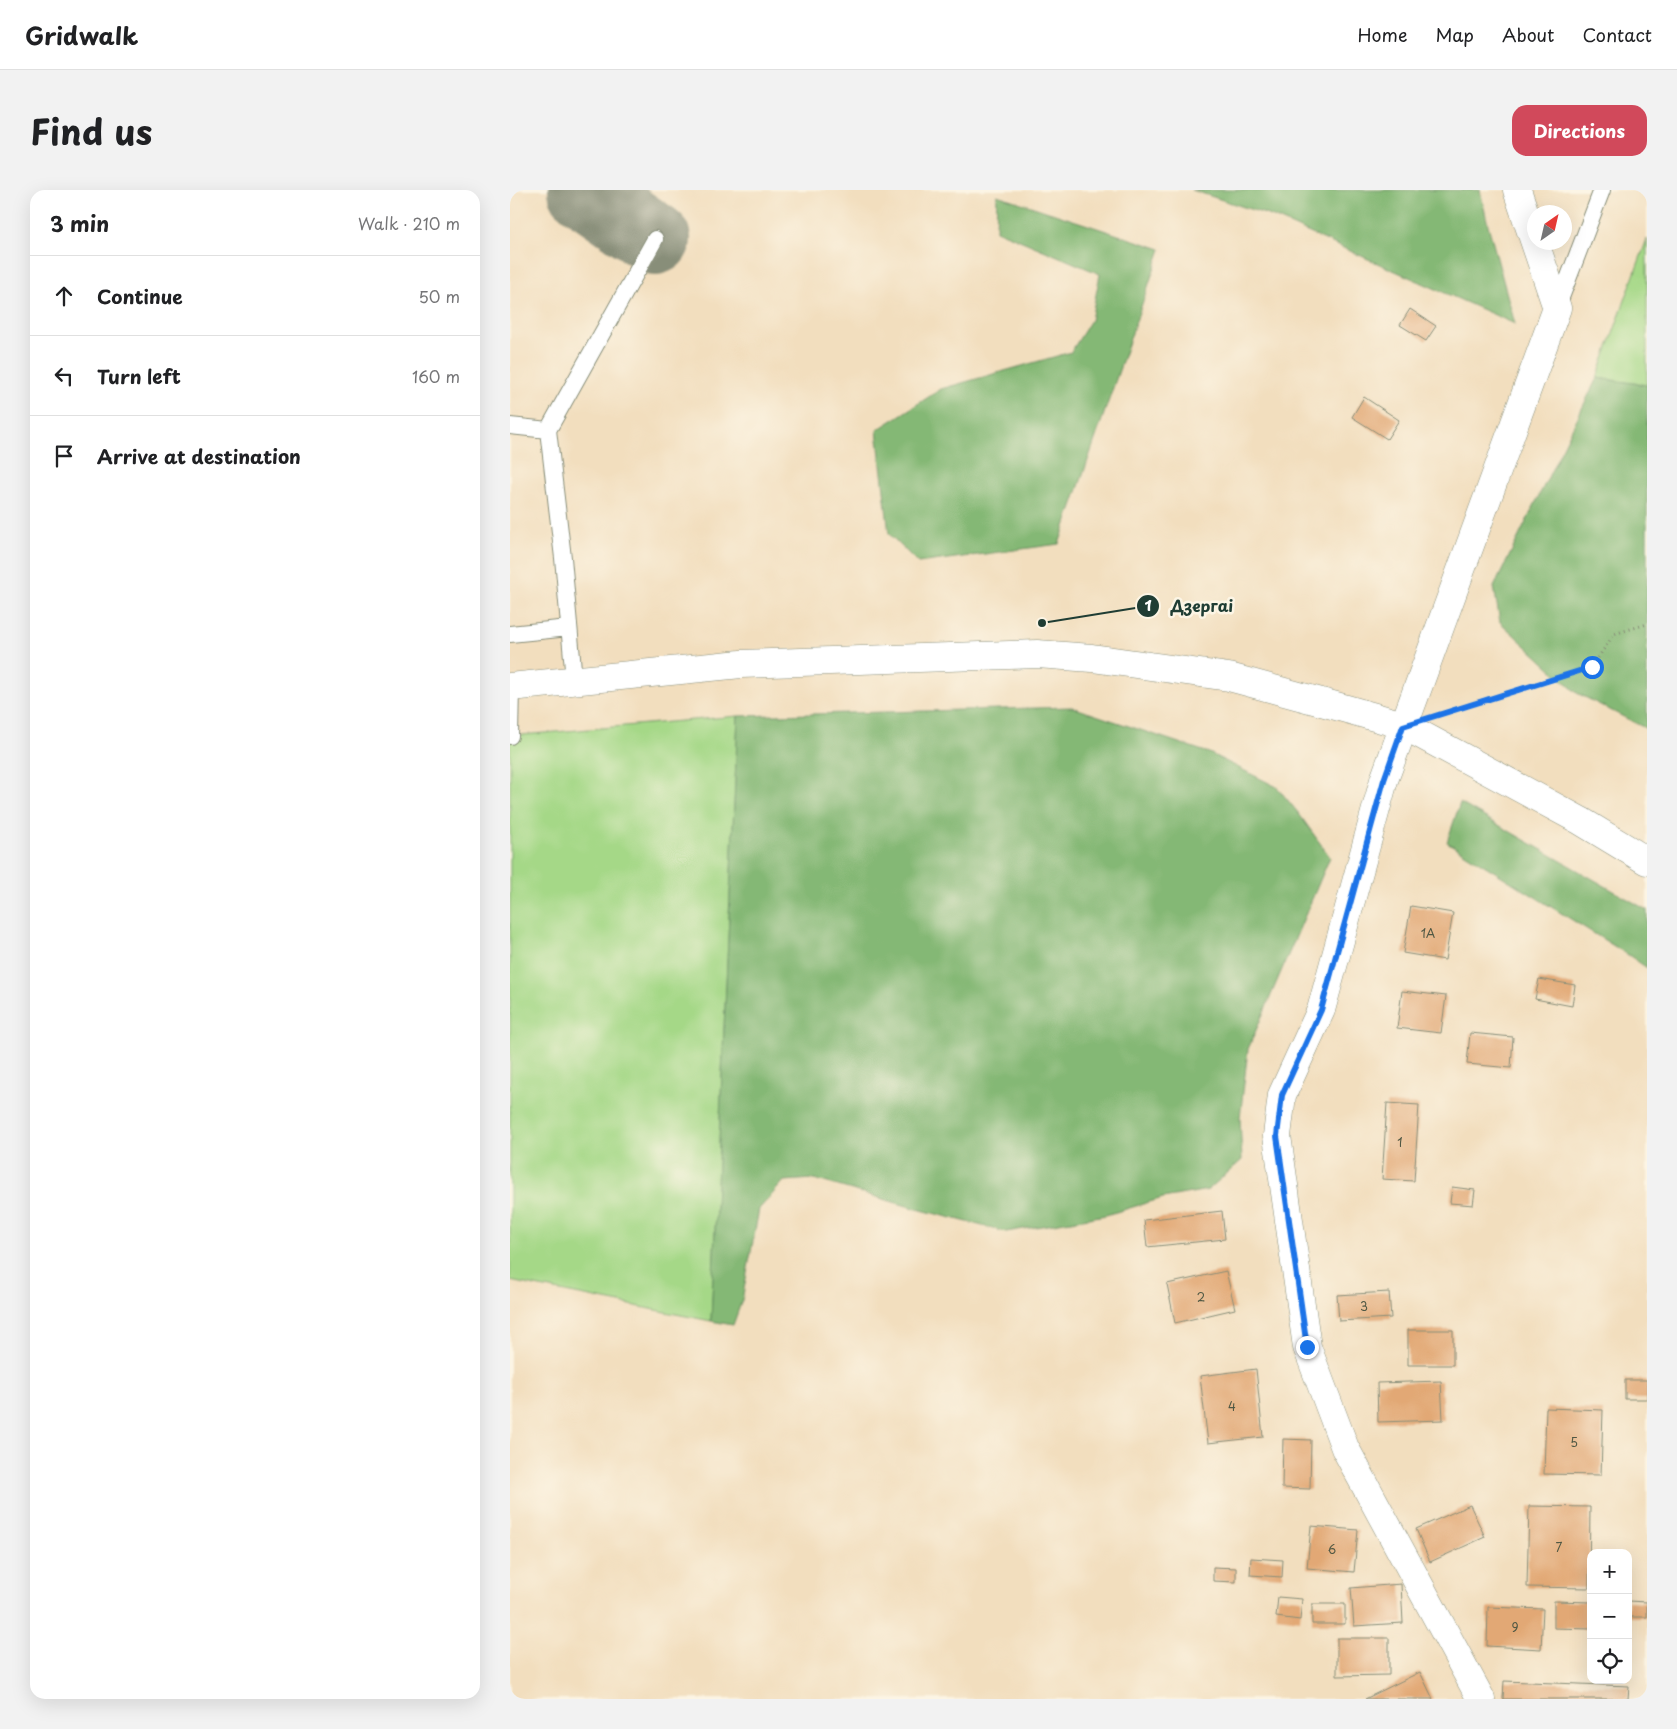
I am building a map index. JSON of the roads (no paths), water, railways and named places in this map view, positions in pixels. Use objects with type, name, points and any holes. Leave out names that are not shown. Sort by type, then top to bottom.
[{"type":"street","points":[[1482,1699],[1345,1448],[1307,1347],[1277,1136],[1282,1095],[1321,1010],[1384,780],[1557,308],[1517,190]]},
{"type":"street","points":[[510,687],[741,664],[1037,654],[1092,658],[1229,677],[1345,708],[1403,726],[1582,821],[1647,861]]},
{"type":"lane","points":[[1557,308],[1602,190]]},
{"type":"lane","points":[[574,680],[563,558],[548,430],[655,239]]},
{"type":"lane","points":[[510,426],[548,430]]},
{"type":"lane","points":[[510,634],[569,628]]},
{"type":"lane","points":[[510,687],[510,736]]},
{"type":"place","name":"Дзергаі","points":[[1042,623]]}]
